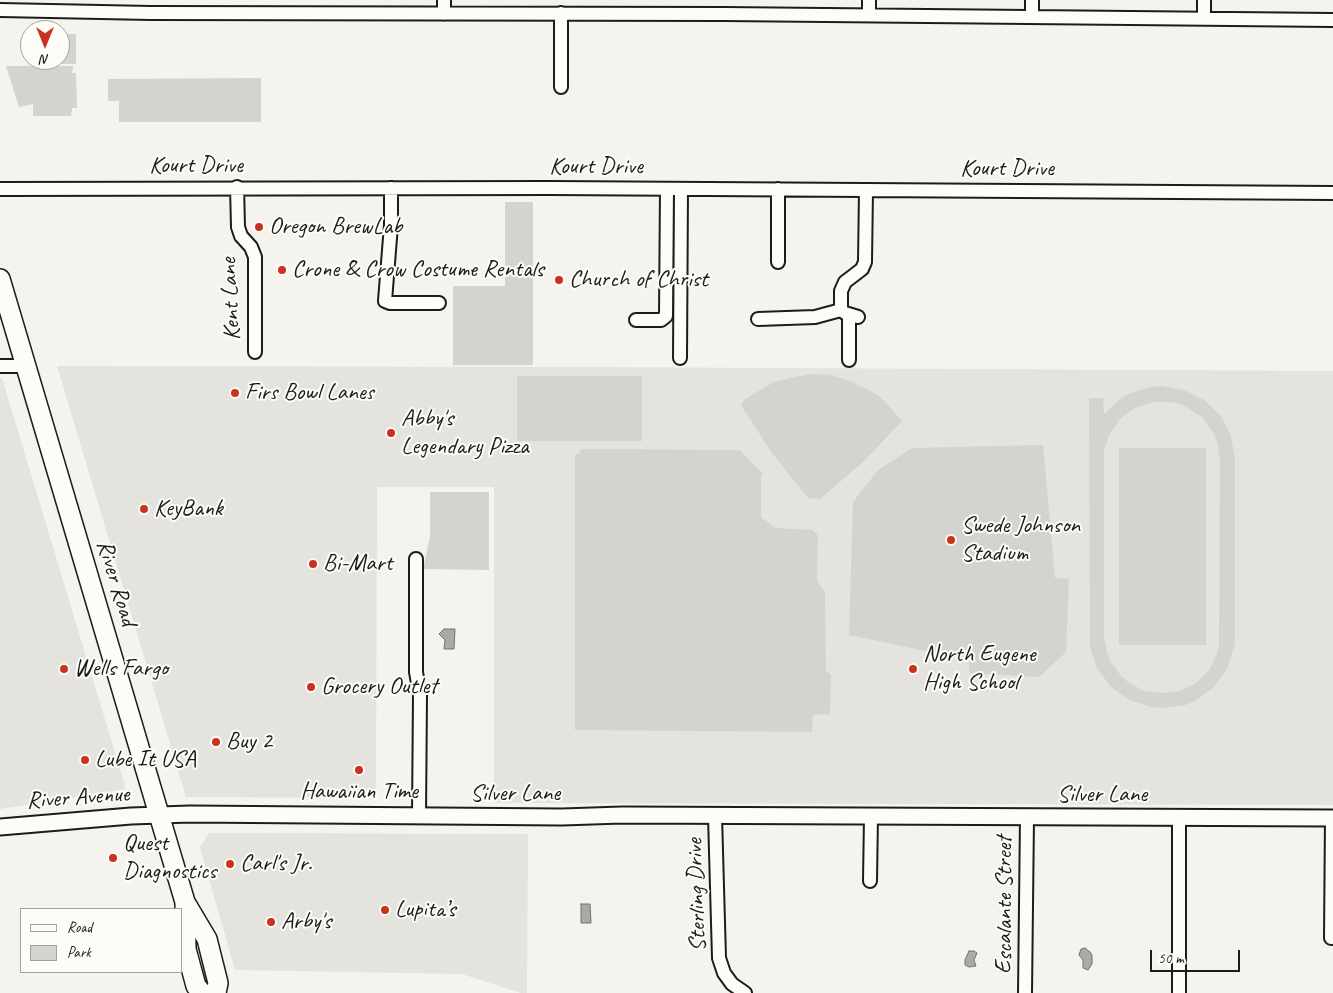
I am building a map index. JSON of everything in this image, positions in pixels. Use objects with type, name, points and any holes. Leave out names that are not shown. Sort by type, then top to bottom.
[{"type":"main road","name":"River Road","points":[[0,279],[185,902],[207,939],[218,983],[216,993]]},
{"type":"main road","name":"River Road","points":[[185,902],[186,949],[196,986],[202,993]]},
{"type":"street","points":[[444,0],[444,14]]},
{"type":"street","points":[[583,0],[583,13]]},
{"type":"street","points":[[724,0],[724,14]]},
{"type":"street","points":[[869,15],[870,0]]},
{"type":"street","points":[[1032,0],[1032,17]]},
{"type":"street","points":[[1204,0],[1204,18]]},
{"type":"street","points":[[0,10],[151,6],[444,14],[583,13],[1333,20]]},
{"type":"street","points":[[561,13],[561,88]]},
{"type":"street","name":"Kourt Drive","points":[[0,189],[237,187],[1333,193]]},
{"type":"street","name":"Kent Lane","points":[[237,187],[238,227],[242,236],[251,246],[254,258],[255,352]]},
{"type":"street","points":[[391,188],[391,225],[385,301],[390,303],[439,303]]},
{"type":"street","points":[[636,320],[660,320],[666,316],[667,189]]},
{"type":"street","points":[[680,358],[681,189]]},
{"type":"street","points":[[778,189],[778,262]]},
{"type":"street","points":[[849,360],[849,314],[841,291],[848,279],[862,269],[865,262],[866,190]]},
{"type":"street","points":[[758,319],[849,314]]},
{"type":"street","points":[[0,366],[26,366]]},
{"type":"street","points":[[416,559],[416,672],[420,695],[419,816]]},
{"type":"street","name":"Silver Lane","points":[[159,814],[1333,818]]},
{"type":"street","name":"River Avenue","points":[[0,827],[159,814]]},
{"type":"street","name":"Sterling Drive","points":[[715,816],[719,958],[724,973],[732,984],[745,993]]},
{"type":"street","points":[[870,881],[871,816]]},
{"type":"street","name":"Escalante Street","points":[[1025,993],[1027,817]]},
{"type":"street","points":[[1179,817],[1179,993]]},
{"type":"street","points":[[1331,938],[1333,818]]},
{"type":"shaded area","name":"North Eugene High School","points":[[57,366],[1333,371],[1333,805],[494,803],[494,487],[377,487],[376,798],[186,797]]},
{"type":"shaded area","points":[[0,378],[2,378],[126,789],[0,809]]},
{"type":"shaded area","points":[[444,629],[455,629],[454,649],[444,649],[445,640],[439,634]]},
{"type":"shaded area","points":[[209,833],[528,834],[527,993],[521,993],[462,974],[235,970],[200,847]]},
{"type":"shaded area","points":[[581,904],[590,904],[591,923],[581,923]]},
{"type":"shaded area","points":[[1085,948],[1092,955],[1092,964],[1088,970],[1083,968],[1083,960],[1079,955],[1081,949]]},
{"type":"shaded area","points":[[969,951],[977,953],[974,960],[976,966],[969,967],[965,965]]},
{"type":"green space","points":[[70,34],[76,34],[76,64],[70,64]]},
{"type":"green space","points":[[6,66],[20,66],[20,70],[70,70],[70,66],[73,66],[72,73],[76,73],[77,108],[72,108],[71,116],[33,116],[33,104],[19,107]]},
{"type":"green space","points":[[261,78],[261,122],[119,122],[119,101],[108,101],[108,79]]},
{"type":"green space","points":[[505,202],[533,202],[533,365],[453,365],[453,286],[505,286]]},
{"type":"green space","points":[[811,374],[829,375],[845,379],[867,389],[879,396],[902,421],[863,462],[820,499],[808,498],[772,453],[741,405],[745,399],[774,382]]},
{"type":"green space","points":[[517,376],[642,376],[642,441],[517,441]]},
{"type":"green space","points":[[1161,386],[1184,390],[1204,400],[1221,416],[1231,436],[1235,459],[1234,647],[1227,669],[1214,687],[1195,701],[1185,705],[1162,708],[1151,707],[1129,700],[1111,687],[1097,668],[1090,647],[1089,398],[1103,398],[1104,414],[1128,394],[1150,387]],"holes":[[[1153,402],[1180,404],[1203,418],[1217,441],[1220,459],[1219,645],[1209,670],[1196,683],[1180,691],[1162,693],[1144,691],[1128,682],[1121,676],[1107,653],[1104,636],[1104,450],[1110,433],[1121,418],[1135,408]]]},
{"type":"green space","name":"Swede Johnson Stadium","points":[[1043,445],[1055,578],[1069,579],[1066,652],[1039,677],[969,673],[969,657],[955,657],[849,635],[853,502],[878,470],[912,448]]},
{"type":"green space","points":[[1119,448],[1206,448],[1206,645],[1119,645]]},
{"type":"green space","points":[[581,449],[740,450],[763,474],[761,477],[761,517],[775,528],[813,530],[818,536],[817,580],[825,593],[826,671],[831,675],[830,714],[813,715],[812,732],[575,730],[575,455],[580,453]]},
{"type":"green space","points":[[430,492],[489,492],[489,570],[423,569],[430,537]]},
{"type":"place","name":"Oregon BrewLab","points":[[259,227]]},
{"type":"place","name":"Crone & Crow Costume Rentals","points":[[282,270]]},
{"type":"place","name":"Church of Christ","points":[[559,280]]},
{"type":"place","name":"Firs Bowl Lanes","points":[[235,393]]},
{"type":"place","name":"Abby's Legendary Pizza","points":[[391,433]]},
{"type":"place","name":"KeyBank","points":[[144,509]]},
{"type":"place","name":"Swede Johnson Stadium","points":[[951,540]]},
{"type":"place","name":"Bi-Mart","points":[[313,564]]},
{"type":"place","name":"Wells Fargo","points":[[64,669]]},
{"type":"place","name":"North Eugene High School","points":[[913,669]]},
{"type":"place","name":"Grocery Outlet","points":[[311,687]]},
{"type":"place","name":"Buy 2","points":[[216,742]]},
{"type":"place","name":"Lube It USA","points":[[85,760]]},
{"type":"place","name":"Hawaiian Time","points":[[359,770]]},
{"type":"place","name":"Quest Diagnostics","points":[[113,858]]},
{"type":"place","name":"Carl's Jr.","points":[[230,864]]},
{"type":"place","name":"Lupita’s","points":[[385,910]]},
{"type":"place","name":"Arby's","points":[[271,922]]}]
